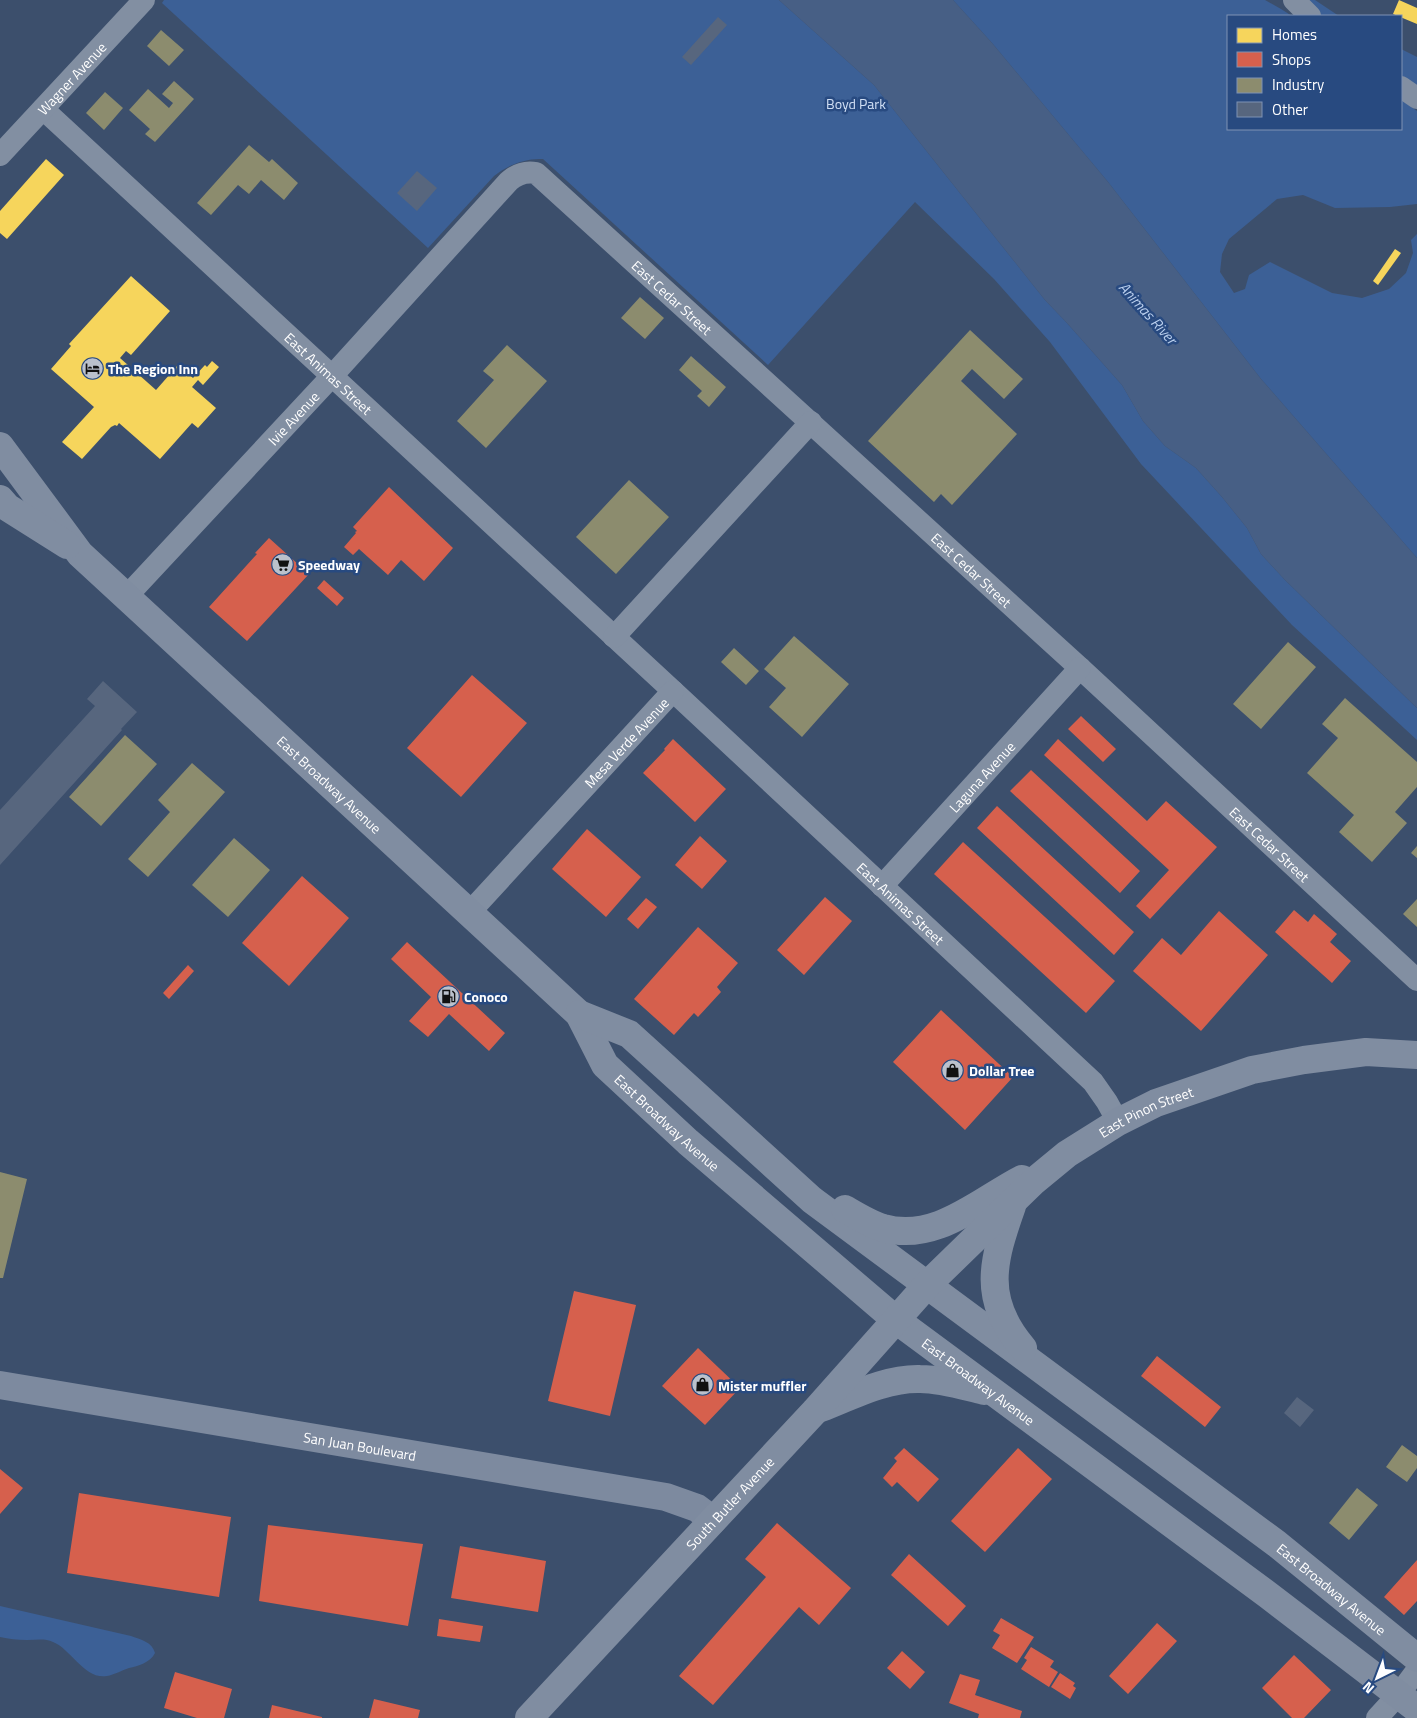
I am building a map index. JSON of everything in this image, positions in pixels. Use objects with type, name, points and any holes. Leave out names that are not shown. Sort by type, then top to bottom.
[{"type":"main road","name":"East Broadway Avenue","points":[[0,446],[80,554]]},
{"type":"main road","name":"East Broadway Avenue","points":[[2,503],[80,554],[579,1014],[605,1065],[688,1142],[896,1320],[1268,1595],[1408,1702]]},
{"type":"main road","name":"East Broadway Avenue","points":[[579,1014],[629,1034],[785,1178],[812,1200],[1276,1544],[1417,1658]]},
{"type":"main road","name":"East Pinon Street","points":[[927,1285],[1033,1182],[1067,1154],[1118,1122],[1156,1103],[1252,1070],[1304,1060],[1366,1052],[1417,1055]]},
{"type":"main road","points":[[785,1178],[883,1228],[909,1232],[924,1230],[947,1223],[1005,1187],[1067,1154]]},
{"type":"main road","points":[[1015,1199],[998,1244],[994,1283],[1005,1321],[1015,1338],[1052,1377]]},
{"type":"main road","name":"South Butler Avenue","points":[[529,1718],[815,1411],[927,1285]]},
{"type":"main road","points":[[815,1411],[874,1388],[904,1380],[936,1380],[996,1394]]},
{"type":"main road","name":"San Juan Boulevard","points":[[0,1385],[666,1497],[697,1508],[713,1520]]},
{"type":"street","name":"Wagner Avenue","points":[[0,155],[144,0]]},
{"type":"street","points":[[1294,0],[1309,15]]},
{"type":"street","points":[[1402,88],[1417,98]]},
{"type":"street","name":"East Animas Street","points":[[43,109],[614,637]]},
{"type":"street","name":"East Cedar Street","points":[[520,174],[531,172],[536,173],[542,178],[1080,668],[1417,980]]},
{"type":"street","name":"Ivie Avenue","points":[[126,597],[332,376],[509,181],[520,174]]},
{"type":"street","points":[[614,637],[811,422]]},
{"type":"street","name":"Mesa Verde Avenue","points":[[469,913],[674,691],[614,637]]},
{"type":"street","name":"Laguna Avenue","points":[[882,886],[1080,668]]},
{"type":"street","name":"East Animas Street","points":[[674,691],[1093,1082],[1108,1102],[1118,1122]]},
{"type":"street","points":[[1377,1718],[1408,1702],[1417,1670]]},
{"type":"green space","name":"Boyd Park","points":[[164,0],[779,0],[874,85],[1045,300],[1122,385],[1143,421],[1165,446],[1196,468],[1222,497],[1247,528],[1261,554],[1285,580],[1417,708],[1417,740],[1292,625],[1141,464],[1050,342],[994,279],[915,202],[768,365],[543,159],[517,163],[494,176],[428,248],[162,3]]},
{"type":"green space","points":[[953,0],[1265,0],[1290,15],[1227,15],[1227,130],[1402,130],[1402,100],[1417,111],[1417,204],[1390,207],[1335,208],[1303,195],[1277,199],[1229,239],[1222,254],[1220,272],[1234,293],[1245,289],[1249,275],[1270,262],[1332,293],[1362,298],[1389,289],[1406,273],[1413,253],[1411,240],[1417,234],[1417,558],[1261,379],[1108,182],[992,43]]},
{"type":"green space","points":[[1305,0],[1315,0],[1338,15],[1321,15]]},
{"type":"green space","points":[[1402,50],[1417,57],[1417,87],[1402,77]]},
{"type":"green space","points":[[0,1606],[131,1636],[143,1640],[152,1646],[155,1653],[147,1662],[140,1665],[107,1676],[99,1676],[85,1669],[60,1646],[50,1641],[16,1640],[0,1637]]},
{"type":"water","name":"Animas River","points":[[779,0],[953,0],[992,43],[1108,182],[1261,379],[1417,558],[1417,708],[1285,580],[1261,554],[1247,528],[1222,497],[1196,468],[1165,446],[1143,421],[1122,385],[1045,300],[874,85]]},
{"type":"building: Homes","points":[[1399,0],[1417,8],[1417,24],[1402,18],[1402,15],[1393,14]]},
{"type":"building: Homes","points":[[46,159],[64,175],[7,239],[0,233],[0,211]]},
{"type":"building: Homes","points":[[1395,249],[1401,253],[1378,285],[1373,281]]},
{"type":"building: Homes","name":"The Region Inn","points":[[131,276],[170,311],[131,355],[126,351],[120,358],[156,390],[178,365],[193,378],[205,365],[207,367],[212,361],[219,367],[203,385],[198,380],[192,387],[216,408],[198,428],[192,423],[160,459],[119,423],[117,426],[111,427],[82,459],[62,442],[94,407],[51,369],[71,346],[69,344]]},
{"type":"building: Shops","points":[[389,487],[453,548],[424,581],[401,560],[388,575],[359,549],[353,555],[344,547],[357,531],[353,527]]},
{"type":"building: Shops","name":"Speedway","points":[[269,538],[309,574],[247,641],[209,607]]},
{"type":"building: Shops","points":[[324,580],[344,598],[337,606],[317,588]]},
{"type":"building: Shops","points":[[472,675],[527,723],[461,797],[407,748]]},
{"type":"building: Shops","points":[[1081,716],[1116,749],[1103,762],[1068,729]]},
{"type":"building: Shops","points":[[673,739],[726,789],[695,822],[643,773]]},
{"type":"building: Shops","points":[[1058,739],[1147,821],[1166,801],[1217,847],[1150,919],[1136,906],[1169,870],[1044,755]]},
{"type":"building: Shops","points":[[1031,770],[1140,871],[1120,893],[1010,791]]},
{"type":"building: Shops","points":[[997,806],[1134,932],[1114,955],[977,828]]},
{"type":"building: Shops","points":[[587,829],[641,877],[606,917],[552,869]]},
{"type":"building: Shops","points":[[700,836],[727,861],[702,889],[675,865]]},
{"type":"building: Shops","points":[[963,842],[1115,981],[1086,1013],[934,874]]},
{"type":"building: Shops","points":[[302,876],[349,918],[289,986],[242,943]]},
{"type":"building: Shops","points":[[825,897],[852,921],[804,975],[777,950]]},
{"type":"building: Shops","points":[[646,898],[657,907],[638,929],[627,919]]},
{"type":"building: Shops","points":[[1294,910],[1308,922],[1314,914],[1337,934],[1330,942],[1351,961],[1332,983],[1275,932]]},
{"type":"building: Shops","points":[[1219,911],[1268,955],[1201,1031],[1133,971],[1162,938],[1181,955]]},
{"type":"building: Shops","points":[[698,927],[738,963],[717,987],[721,992],[698,1017],[694,1013],[674,1035],[634,999]]},
{"type":"building: Shops","name":"Conoco","points":[[407,942],[505,1033],[489,1051],[449,1014],[428,1037],[409,1021],[431,997],[391,959]]},
{"type":"building: Shops","points":[[188,965],[194,971],[169,999],[163,993]]},
{"type":"building: Shops","name":"Dollar Tree","points":[[941,1010],[1013,1077],[965,1130],[893,1062]]},
{"type":"building: Shops","points":[[574,1291],[636,1305],[610,1416],[548,1401]]},
{"type":"building: Shops","points":[[698,1348],[740,1388],[705,1425],[662,1386]]},
{"type":"building: Shops","points":[[1157,1356],[1221,1407],[1205,1427],[1141,1376]]},
{"type":"building: Shops","points":[[904,1448],[939,1479],[918,1502],[897,1482],[892,1487],[883,1478],[897,1461],[894,1458]]},
{"type":"building: Shops","points":[[1018,1448],[1052,1479],[985,1552],[951,1521]]},
{"type":"building: Shops","points":[[0,1469],[23,1488],[0,1514]]},
{"type":"building: Shops","points":[[79,1493],[231,1517],[219,1597],[67,1573]]},
{"type":"building: Shops","points":[[777,1523],[851,1588],[819,1625],[799,1607],[713,1705],[679,1676],[766,1577],[745,1559]]},
{"type":"building: Shops","points":[[268,1525],[423,1544],[408,1626],[259,1601]]},
{"type":"building: Shops","points":[[460,1546],[546,1561],[538,1612],[451,1598]]},
{"type":"building: Shops","points":[[909,1554],[966,1606],[948,1626],[891,1575]]},
{"type":"building: Shops","points":[[1417,1560],[1417,1601],[1404,1615],[1384,1597]]},
{"type":"building: Shops","points":[[1001,1618],[1034,1637],[1017,1663],[992,1648],[1000,1635],[993,1631]]},
{"type":"building: Shops","points":[[439,1619],[483,1626],[480,1642],[437,1636]]},
{"type":"building: Shops","points":[[1157,1623],[1177,1641],[1128,1694],[1109,1676]]},
{"type":"building: Shops","points":[[1031,1647],[1054,1661],[1050,1667],[1058,1672],[1049,1687],[1021,1669],[1027,1660],[1024,1658]]},
{"type":"building: Shops","points":[[902,1651],[925,1672],[910,1689],[887,1668]]},
{"type":"building: Shops","points":[[1294,1655],[1331,1690],[1304,1718],[1292,1718],[1262,1688]]},
{"type":"building: Shops","points":[[175,1672],[232,1689],[224,1718],[197,1718],[164,1708]]},
{"type":"building: Shops","points":[[1060,1673],[1075,1683],[1073,1686],[1076,1688],[1070,1699],[1051,1687]]},
{"type":"building: Shops","points":[[960,1674],[980,1680],[975,1695],[1022,1711],[1020,1718],[978,1718],[979,1714],[949,1703]]},
{"type":"building: Shops","points":[[374,1699],[420,1710],[418,1718],[369,1718]]},
{"type":"building: Shops","points":[[272,1705],[322,1717],[322,1718],[269,1718]]},
{"type":"building: Industry","points":[[161,30],[184,50],[169,66],[147,46]]},
{"type":"building: Industry","points":[[174,81],[194,99],[155,142],[145,134],[150,129],[129,110],[148,89],[169,108],[173,103],[162,94]]},
{"type":"building: Industry","points":[[105,92],[123,108],[104,130],[86,113]]},
{"type":"building: Industry","points":[[249,145],[269,162],[272,159],[298,183],[284,200],[261,180],[249,194],[238,185],[211,215],[197,203]]},
{"type":"building: Industry","points":[[640,297],[664,318],[645,339],[621,318]]},
{"type":"building: Industry","points":[[970,330],[1023,379],[1004,399],[972,369],[961,381],[1017,434],[952,505],[941,494],[934,502],[868,441]]},
{"type":"building: Industry","points":[[507,345],[547,381],[486,448],[457,421],[494,380],[483,371]]},
{"type":"building: Industry","points":[[691,356],[726,387],[709,407],[697,396],[702,391],[679,370]]},
{"type":"building: Industry","points":[[629,480],[669,517],[616,574],[576,537]]},
{"type":"building: Industry","points":[[794,636],[849,684],[802,737],[769,707],[786,688],[764,669]]},
{"type":"building: Industry","points":[[1288,642],[1316,667],[1261,729],[1233,704]]},
{"type":"building: Industry","points":[[734,648],[759,671],[746,685],[721,662]]},
{"type":"building: Industry","points":[[1345,698],[1417,762],[1417,787],[1395,812],[1407,823],[1372,862],[1339,832],[1354,815],[1307,773],[1338,738],[1322,724]]},
{"type":"building: Industry","points":[[125,735],[157,764],[101,826],[69,797]]},
{"type":"building: Industry","points":[[192,763],[225,792],[148,877],[128,859],[170,812],[158,800]]},
{"type":"building: Industry","points":[[234,838],[270,870],[228,917],[192,885]]},
{"type":"building: Industry","points":[[1417,846],[1417,858],[1411,853]]},
{"type":"building: Industry","points":[[1417,899],[1417,927],[1403,914]]},
{"type":"building: Industry","points":[[0,1172],[27,1179],[3,1278],[0,1278]]},
{"type":"building: Industry","points":[[1402,1445],[1417,1456],[1417,1468],[1407,1482],[1386,1467]]},
{"type":"building: Industry","points":[[1357,1488],[1378,1505],[1349,1540],[1329,1523]]},
{"type":"building: Other","points":[[718,17],[727,25],[691,65],[682,57]]},
{"type":"building: Other","points":[[417,171],[437,188],[417,211],[397,193]]},
{"type":"building: Other","points":[[103,681],[137,712],[0,865],[0,810],[95,706],[87,699]]},
{"type":"building: Other","points":[[1297,1397],[1314,1410],[1300,1427],[1284,1413]]},
{"type":"place","name":"The Region Inn","points":[[92,368]]},
{"type":"place","name":"Speedway","points":[[282,564]]},
{"type":"place","name":"Conoco","points":[[448,996]]},
{"type":"place","name":"Dollar Tree","points":[[953,1070]]},
{"type":"place","name":"Mister muffler","points":[[702,1385]]}]
